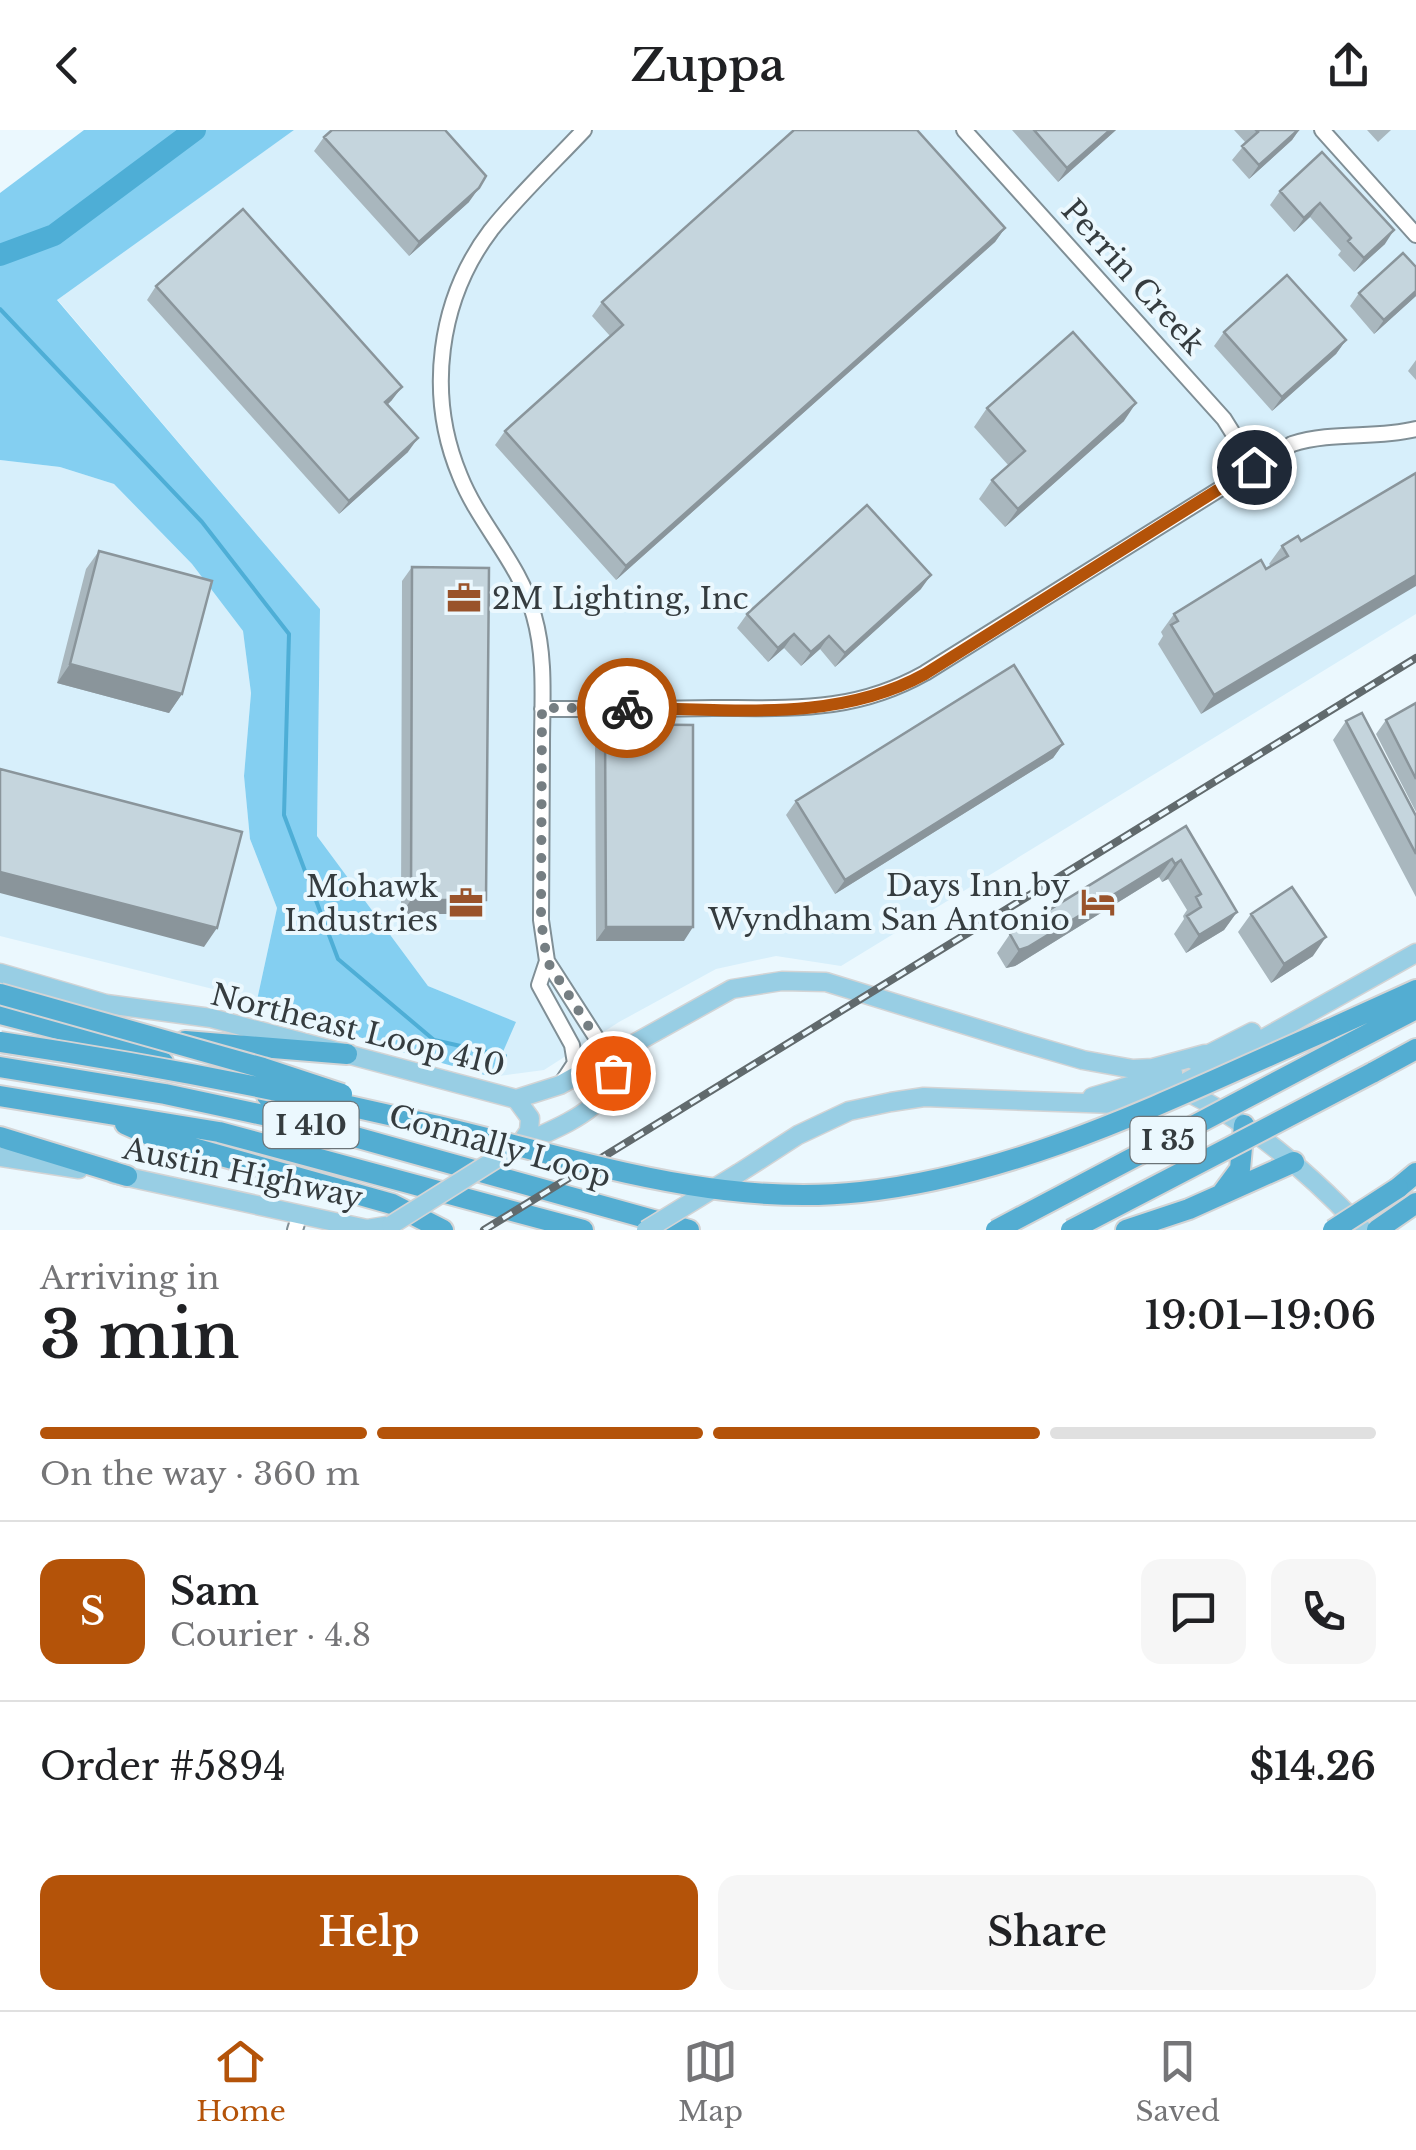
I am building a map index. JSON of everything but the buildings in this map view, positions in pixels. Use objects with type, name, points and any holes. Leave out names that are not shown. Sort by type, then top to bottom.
[{"type":"highway","points":[[0,1042],[148,1064],[439,1126],[672,1185],[777,1193],[857,1193],[955,1176],[1057,1146],[1416,990]]},
{"type":"highway","points":[[0,994],[263,1068],[439,1126]]},
{"type":"highway","name":"I 35","points":[[996,1230],[1416,1009]]},
{"type":"highway","points":[[0,1014],[74,1033],[616,1211]]},
{"type":"highway","points":[[74,1033],[348,1054]]},
{"type":"highway","name":"I 35","points":[[1071,1230],[1416,1049]]},
{"type":"highway","name":"Connally Loop","points":[[0,1067],[165,1094],[319,1127],[689,1230]]},
{"type":"highway","points":[[1100,1230],[1372,1072]]},
{"type":"highway","name":"I 410","points":[[0,1096],[96,1111],[154,1137],[392,1204],[443,1230]]},
{"type":"highway","points":[[96,1111],[272,1144],[584,1230]]},
{"type":"highway","points":[[1222,1194],[1240,1168],[1244,1125]]},
{"type":"highway","points":[[0,1137],[128,1176]]},
{"type":"highway","points":[[1126,1230],[1173,1215],[1294,1162]]},
{"type":"highway","points":[[1333,1230],[1416,1173]]},
{"type":"highway","points":[[1377,1230],[1410,1207]]},
{"type":"main road","points":[[646,1230],[798,1136],[850,1111],[924,1097],[1114,1104],[1177,1087],[1416,953]]},
{"type":"main road","name":"Northeast Loop 410","points":[[0,972],[106,1004],[211,1018],[516,1099],[560,1085],[610,1060],[732,989],[804,981],[826,982],[1083,1060],[1133,1069],[1153,1068],[1204,1054]]},
{"type":"main road","points":[[1072,1102],[1185,1069],[1204,1054],[1354,986]]},
{"type":"main road","name":"Austin Highway","points":[[0,1156],[128,1176],[298,1222],[367,1229],[390,1225],[512,1150],[596,1105],[609,1089],[613,1073],[610,1060]]},
{"type":"main road","points":[[1177,1087],[1218,1107],[1294,1162],[1363,1230]]},
{"type":"main road","points":[[512,1150],[529,1131],[530,1118],[516,1099]]},
{"type":"street","points":[[584,130],[507,212],[476,253],[454,300],[442,350],[441,402],[451,452],[471,500],[507,552],[528,596],[540,644],[541,920],[547,961],[610,1060]]},
{"type":"street","name":"Perrin Creek","points":[[964,130],[1224,420],[1254,467]]},
{"type":"street","points":[[1322,130],[1416,235]]},
{"type":"street","points":[[542,708],[810,708],[882,695],[925,674],[1254,467],[1306,440],[1416,429]]},
{"type":"street","points":[[547,961],[538,985],[572,1045],[575,1063],[560,1085]]},
{"type":"shaded area","points":[[84,130],[294,130],[57,300],[320,609],[317,836],[428,986],[516,1022],[492,1077],[395,1050],[257,1000],[277,908],[250,839],[244,776],[251,693],[243,631],[192,564],[114,484],[60,467],[0,460],[0,193]]},
{"type":"shaded area","points":[[294,130],[1416,130],[1416,614],[841,966],[776,956],[716,969],[619,1022],[544,1070],[492,1077],[515,1022],[428,986],[317,836],[320,609],[57,299]]},
{"type":"shaded area","points":[[0,460],[60,467],[114,484],[192,564],[243,631],[251,693],[244,776],[250,839],[277,908],[257,1000],[0,936]]},
{"type":"waterway","points":[[0,255],[54,235],[195,130]]},
{"type":"waterway","points":[[0,309],[202,522],[289,634],[284,815],[338,959],[434,1040],[505,1056]]},
{"type":"railway","points":[[484,1230],[1416,658]]},
{"type":"way so far","points":[[613,1073],[610,1060],[547,961],[543,942],[542,708],[627,708]]},
{"type":"place","name":"2M Lighting, Inc","points":[[464,598]]},
{"type":"place","name":"Days Inn by Wyndham San Antonio","points":[[1098,902]]},
{"type":"place","name":"Mohawk Industries","points":[[466,903]]},
{"type":"route","points":[[627,708],[810,708],[882,695],[925,674],[1254,467]]}]
